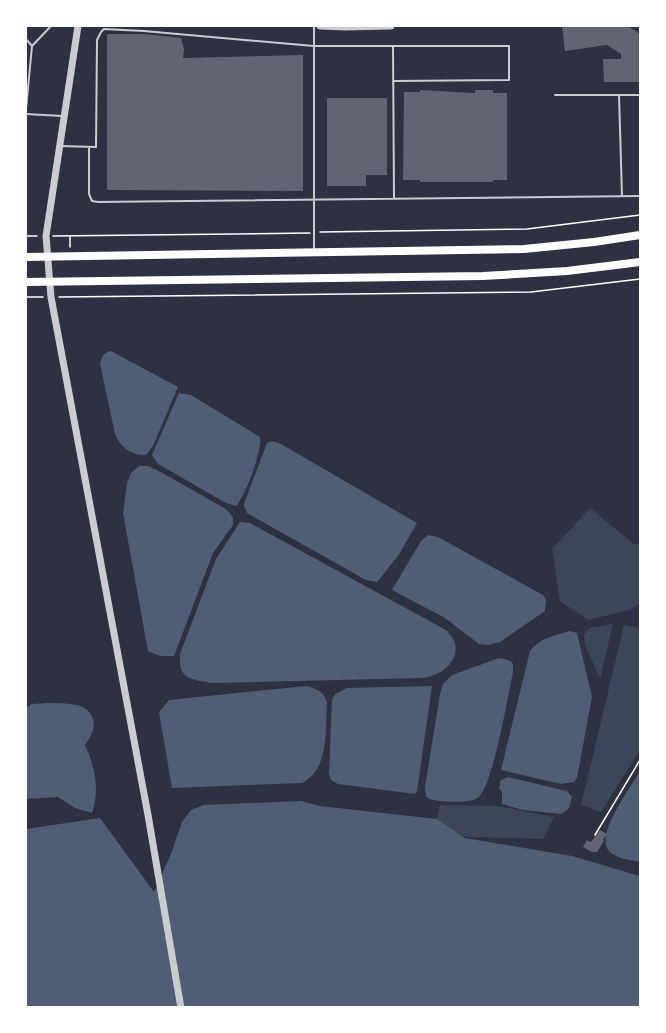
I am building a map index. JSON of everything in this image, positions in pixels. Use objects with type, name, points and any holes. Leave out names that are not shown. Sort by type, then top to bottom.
[{"type":"main road","points":[[26,257],[524,249],[640,235]]},
{"type":"main road","points":[[26,282],[483,276],[567,271],[640,262]]},
{"type":"street","points":[[78,26],[46,236],[51,297],[148,815],[181,1008]]},
{"type":"street","points":[[320,26],[391,26]]},
{"type":"lane","points":[[26,109],[32,46],[51,26]]},
{"type":"lane","points":[[314,26],[314,254]]},
{"type":"lane","points":[[61,146],[96,147],[97,40],[104,29],[314,46],[509,46],[509,80],[393,81]]},
{"type":"lane","points":[[26,39],[32,46]]},
{"type":"lane","points":[[393,46],[394,198]]},
{"type":"lane","points":[[555,95],[640,95]]},
{"type":"lane","points":[[619,95],[622,196]]},
{"type":"lane","points":[[26,114],[65,116]]},
{"type":"lane","points":[[89,147],[89,194],[95,202],[640,196]]},
{"type":"path","points":[[26,236],[527,229],[640,215]]},
{"type":"path","points":[[70,236],[70,256]]},
{"type":"path","points":[[26,297],[531,292],[640,279]]},
{"type":"path","points":[[71,281],[71,297]]},
{"type":"path","points":[[595,835],[640,760]]},
{"type":"shaded area","points":[[111,351],[178,387],[153,446],[146,455],[127,450],[115,434],[100,364],[103,355]]},
{"type":"shaded area","points":[[179,393],[191,395],[260,437],[259,452],[252,473],[236,506],[226,503],[158,464],[152,455]]},
{"type":"shaded area","points":[[272,441],[281,444],[417,523],[398,556],[377,582],[366,580],[247,513],[244,506],[245,501],[267,443]]},
{"type":"shaded area","points":[[139,466],[148,466],[157,470],[224,508],[233,518],[233,525],[213,553],[174,656],[160,656],[148,651],[123,513],[127,483],[131,473]]},
{"type":"shaded area","points":[[590,508],[635,545],[640,543],[640,603],[629,610],[588,620],[560,601],[552,549]]},
{"type":"shaded area","points":[[240,522],[250,523],[446,630],[455,646],[452,660],[440,672],[422,678],[212,683],[187,677],[181,669],[180,654],[216,559]]},
{"type":"shaded area","points":[[428,535],[438,537],[543,595],[546,599],[545,611],[500,642],[488,645],[479,644],[445,618],[392,590],[421,541]]},
{"type":"shaded area","points":[[613,624],[600,679],[585,645],[584,635],[589,628]]},
{"type":"shaded area","points":[[624,625],[640,628],[640,750],[601,812],[581,805]]},
{"type":"shaded area","points":[[570,631],[577,633],[592,697],[577,778],[574,782],[561,784],[501,770],[530,651],[543,640]]},
{"type":"shaded area","points":[[499,658],[511,661],[513,672],[490,775],[484,789],[479,797],[470,801],[447,802],[429,799],[426,796],[425,787],[443,684],[452,675]]},
{"type":"shaded area","points":[[306,686],[319,691],[327,702],[326,736],[322,758],[311,777],[302,783],[172,788],[159,712],[169,700]]},
{"type":"shaded area","points":[[432,686],[415,794],[338,784],[331,780],[329,773],[332,700],[335,694],[347,688]]},
{"type":"shaded area","points":[[32,704],[80,706],[85,708],[92,717],[94,728],[85,745],[96,787],[92,813],[75,808],[58,797],[26,799],[26,708]]},
{"type":"shaded area","points":[[640,771],[640,862],[624,859],[609,851],[606,834],[622,799]]},
{"type":"shaded area","points":[[508,777],[567,791],[572,797],[569,808],[562,814],[523,810],[502,804],[502,792],[499,788],[501,780]]},
{"type":"shaded area","points":[[301,801],[320,806],[437,819],[465,838],[572,856],[640,876],[640,1007],[26,1007],[26,829],[100,818],[154,892],[182,822],[191,810],[204,805]]},
{"type":"shaded area","points":[[440,805],[497,806],[554,817],[543,839],[465,837],[437,819]]},
{"type":"building","points":[[562,26],[628,26],[640,34],[640,82],[604,82],[603,59],[621,59],[621,54],[607,45],[565,51]]},
{"type":"building","points":[[107,34],[143,34],[181,38],[184,49],[183,58],[303,55],[303,191],[107,190]]},
{"type":"building","points":[[420,90],[475,93],[475,90],[493,90],[493,93],[507,93],[507,180],[420,182],[420,180],[403,180],[404,92],[420,92]]},
{"type":"building","points":[[327,98],[387,98],[387,175],[366,175],[366,186],[327,186]]},
{"type":"building","points":[[600,830],[607,834],[597,852],[583,847],[587,840],[591,842]]}]
